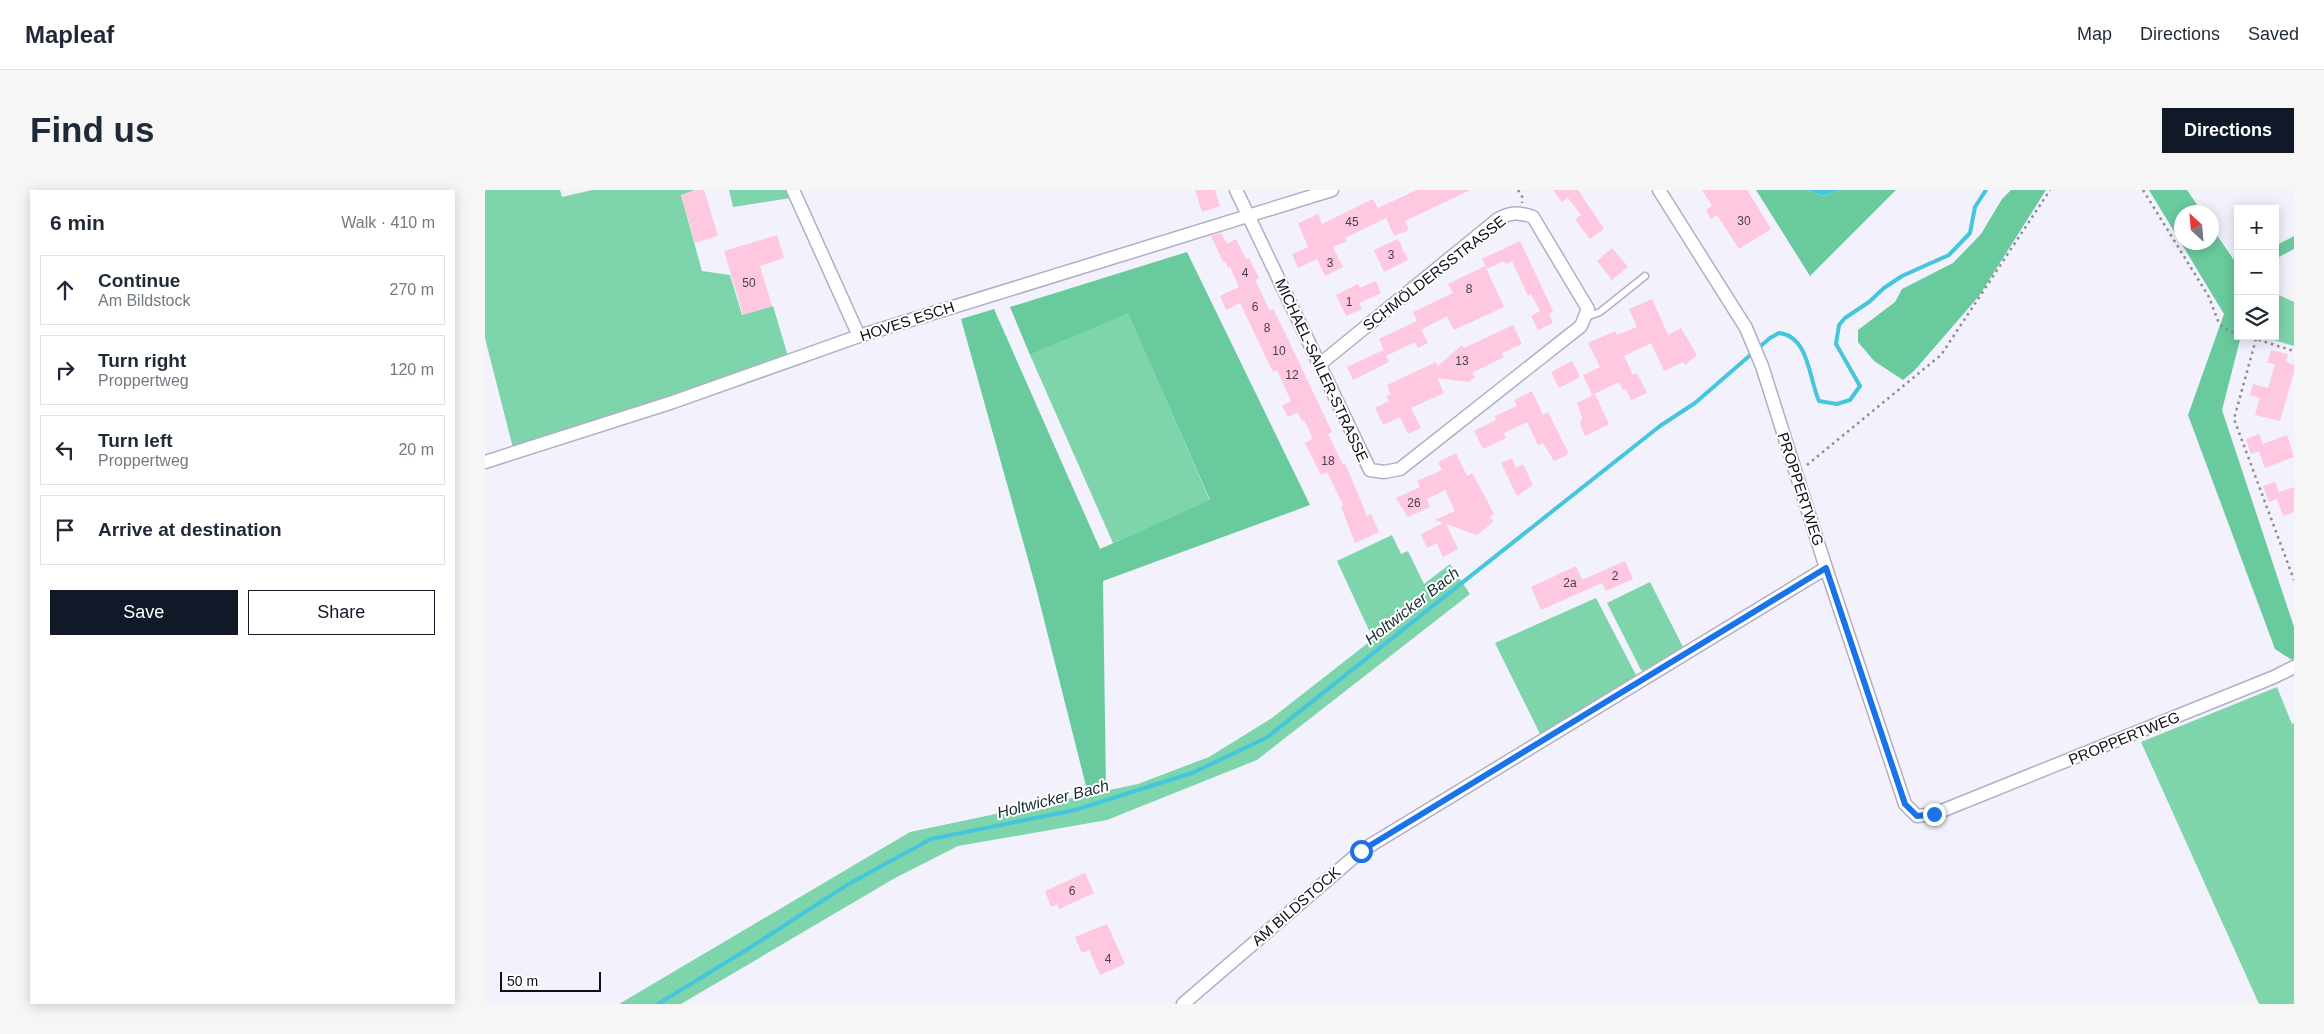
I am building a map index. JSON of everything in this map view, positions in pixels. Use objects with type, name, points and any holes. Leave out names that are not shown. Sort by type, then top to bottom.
[{"type":"street","points":[[793,190],[859,336]]},
{"type":"street","name":"MICHAEL-SAILER-STRASSE","points":[[1237,190],[1370,470],[1385,472],[1400,469],[1581,326],[1586,317]]},
{"type":"street","name":"HOVES ESCH","points":[[485,462],[673,402],[859,336],[1248,214],[1331,190]]},
{"type":"street","name":"PROPPERTWEG","points":[[1659,190],[1746,328],[1762,366],[1826,568],[1905,804],[1917,816],[1934,814],[2274,677],[2294,667]]},
{"type":"street","name":"SCHMÖLDERSSTRASSE","points":[[1320,364],[1498,219],[1511,212],[1523,213],[1533,217],[1584,299],[1588,309],[1586,317]]},
{"type":"street","name":"AM BILDSTOCK","points":[[1183,1004],[1361,851],[1826,568]]},
{"type":"lane","points":[[1586,317],[1600,312],[1645,276]]},
{"type":"path","points":[[1797,474],[1941,354],[2050,190]]},
{"type":"path","points":[[2143,190],[2209,297],[2218,321],[2227,330],[2234,333]]},
{"type":"path","points":[[2256,340],[2234,419],[2294,580]]},
{"type":"path","points":[[2259,340],[2294,351]]},
{"type":"green space","points":[[485,190],[560,190],[562,197],[592,190],[695,190],[681,195],[702,271],[730,275],[742,315],[773,306],[788,356],[513,448],[485,338]]},
{"type":"green space","points":[[729,190],[787,190],[791,198],[733,207]]},
{"type":"green space","points":[[1756,190],[1807,190],[1823,196],[1840,190],[1896,190],[1810,276]]},
{"type":"green space","points":[[2011,190],[2046,190],[1979,296],[1914,371],[1903,380],[1874,361],[1858,342],[1858,330],[1895,302],[1902,289],[1953,263],[1981,234],[2002,199]]},
{"type":"green space","points":[[2149,190],[2187,190],[2197,205],[2174,205],[2174,231]]},
{"type":"green space","points":[[2294,236],[2294,249],[2279,257],[2279,244]]},
{"type":"green space","points":[[2219,238],[2234,260],[2234,340],[2240,340],[2222,410],[2294,627],[2294,659],[2292,660],[2275,649],[2188,415],[2224,314],[2185,250],[2219,250]]},
{"type":"green space","points":[[1187,252],[1310,505],[1103,581],[1106,791],[1088,794],[1036,588],[961,319],[994,309],[1100,549],[1210,500],[1128,313],[1030,355],[1010,307]]},
{"type":"green space","points":[[2279,295],[2294,302],[2294,346],[2274,340],[2279,340]]},
{"type":"green space","points":[[1128,312],[1210,501],[1113,543],[1030,355]]},
{"type":"green space","points":[[1392,535],[1401,554],[1408,551],[1424,584],[1450,564],[1470,594],[1257,760],[1107,820],[958,846],[895,878],[681,1004],[619,1004],[910,832],[1138,784],[1209,757],[1272,718],[1373,639],[1337,561]]},
{"type":"green space","points":[[1650,582],[1683,647],[1650,673],[1641,670],[1607,603]]},
{"type":"green space","points":[[1596,598],[1636,675],[1634,683],[1542,738],[1495,643]]},
{"type":"green space","points":[[2277,687],[2292,724],[2294,723],[2294,1004],[2259,1004],[2141,742]]},
{"type":"water","points":[[1807,190],[1840,190],[1823,196]]},
{"type":"building","points":[[704,190],[718,236],[695,243],[681,195]]},
{"type":"building","points":[[1195,190],[1215,190],[1220,206],[1202,212]]},
{"type":"building","points":[[1417,190],[1470,190],[1405,221],[1409,230],[1394,236],[1386,218],[1345,238],[1347,241],[1333,247],[1343,267],[1325,276],[1317,259],[1298,268],[1292,254],[1308,247],[1298,223],[1318,214],[1322,224],[1373,199],[1378,208]]},
{"type":"building","points":[[1553,190],[1578,190],[1604,229],[1590,239],[1575,219],[1581,215],[1568,198],[1562,202]]},
{"type":"building","points":[[1702,190],[1747,190],[1771,229],[1739,249],[1717,215],[1711,219],[1706,210],[1712,206]]},
{"type":"building","points":[[1221,233],[1227,244],[1236,239],[1246,259],[1249,258],[1259,278],[1255,280],[1270,311],[1273,309],[1332,432],[1328,434],[1343,465],[1345,463],[1367,516],[1371,514],[1379,532],[1355,543],[1341,506],[1343,505],[1327,472],[1321,475],[1305,443],[1313,439],[1304,420],[1302,421],[1298,412],[1288,417],[1282,406],[1291,401],[1277,370],[1273,372],[1240,303],[1226,310],[1220,296],[1239,287],[1230,267],[1228,268],[1225,261],[1223,262],[1211,236]]},
{"type":"building","points":[[777,235],[784,258],[760,266],[772,306],[743,315],[724,251]]},
{"type":"building","points":[[1398,239],[1408,260],[1384,272],[1374,250]]},
{"type":"building","points":[[1520,241],[1553,311],[1549,314],[1553,323],[1538,330],[1531,316],[1540,311],[1531,294],[1528,296],[1512,261],[1506,264],[1504,261],[1487,269],[1482,259]]},
{"type":"building","points":[[1612,248],[1628,267],[1612,280],[1597,261]]},
{"type":"building","points":[[1485,266],[1504,307],[1454,330],[1447,316],[1421,330],[1428,343],[1418,348],[1415,342],[1386,356],[1379,339],[1417,321],[1413,312],[1453,293],[1448,284]]},
{"type":"building","points":[[1376,281],[1381,293],[1359,303],[1362,309],[1346,316],[1336,295],[1358,284],[1360,288]]},
{"type":"building","points":[[1652,299],[1668,335],[1681,328],[1697,355],[1685,365],[1683,362],[1664,371],[1651,343],[1624,356],[1633,375],[1637,373],[1647,393],[1631,400],[1626,389],[1623,390],[1619,382],[1592,395],[1583,375],[1600,367],[1588,343],[1615,331],[1617,335],[1637,327],[1629,309]]},
{"type":"building","points":[[1513,325],[1522,344],[1502,353],[1504,357],[1472,373],[1475,377],[1469,382],[1437,378],[1444,393],[1411,408],[1421,428],[1408,434],[1400,417],[1383,425],[1375,408],[1389,401],[1386,396],[1391,394],[1387,385],[1436,362],[1438,366],[1462,345],[1464,348]]},
{"type":"building","points":[[1383,350],[1389,362],[1353,380],[1347,367]]},
{"type":"building","points":[[2271,350],[2288,354],[2286,362],[2294,365],[2294,372],[2280,421],[2255,415],[2260,398],[2250,395],[2253,384],[2268,388],[2275,364],[2267,363]]},
{"type":"building","points":[[1572,361],[1580,377],[1559,388],[1551,372]]},
{"type":"building","points":[[1532,391],[1543,415],[1548,412],[1569,454],[1554,461],[1543,443],[1538,445],[1527,422],[1504,433],[1506,438],[1483,449],[1474,431],[1496,420],[1495,416],[1517,406],[1514,400]]},
{"type":"building","points":[[1595,394],[1609,424],[1585,436],[1580,424],[1582,417],[1577,403]]},
{"type":"building","points":[[2259,434],[2263,444],[2287,435],[2294,457],[2265,468],[2259,451],[2251,454],[2246,439]]},
{"type":"building","points":[[1456,453],[1467,476],[1472,473],[1494,514],[1490,516],[1493,522],[1477,535],[1446,524],[1458,549],[1443,557],[1437,543],[1427,548],[1421,534],[1443,523],[1435,520],[1455,511],[1445,490],[1427,499],[1430,507],[1408,517],[1396,498],[1420,487],[1417,481],[1442,470],[1438,462]]},
{"type":"building","points":[[1512,458],[1516,468],[1523,464],[1533,485],[1517,496],[1501,463]]},
{"type":"building","points":[[2275,482],[2279,492],[2294,487],[2294,512],[2283,516],[2277,499],[2269,502],[2263,486]]},
{"type":"building","points":[[1625,561],[1633,579],[1606,591],[1602,583],[1541,610],[1531,587],[1576,566],[1582,580]]},
{"type":"building","points":[[1085,873],[1094,893],[1059,909],[1057,904],[1051,907],[1045,891]]},
{"type":"building","points":[[1107,924],[1125,964],[1100,975],[1089,950],[1082,953],[1075,937]]},
{"type":"waterway","name":"Holtwicker Bach","points":[[658,1004],[847,885],[931,839],[1075,810],[1192,773],[1266,738],[1660,426],[1695,403],[1770,338],[1779,333],[1789,336],[1797,342],[1802,350],[1807,360],[1819,401],[1837,404],[1850,400],[1860,386],[1836,344],[1839,325],[1845,318],[1902,276],[1949,255],[1970,233],[1975,207],[1986,190]]},
{"type":"route","points":[[1361,851],[1826,568],[1905,804],[1917,816],[1934,814]]}]
